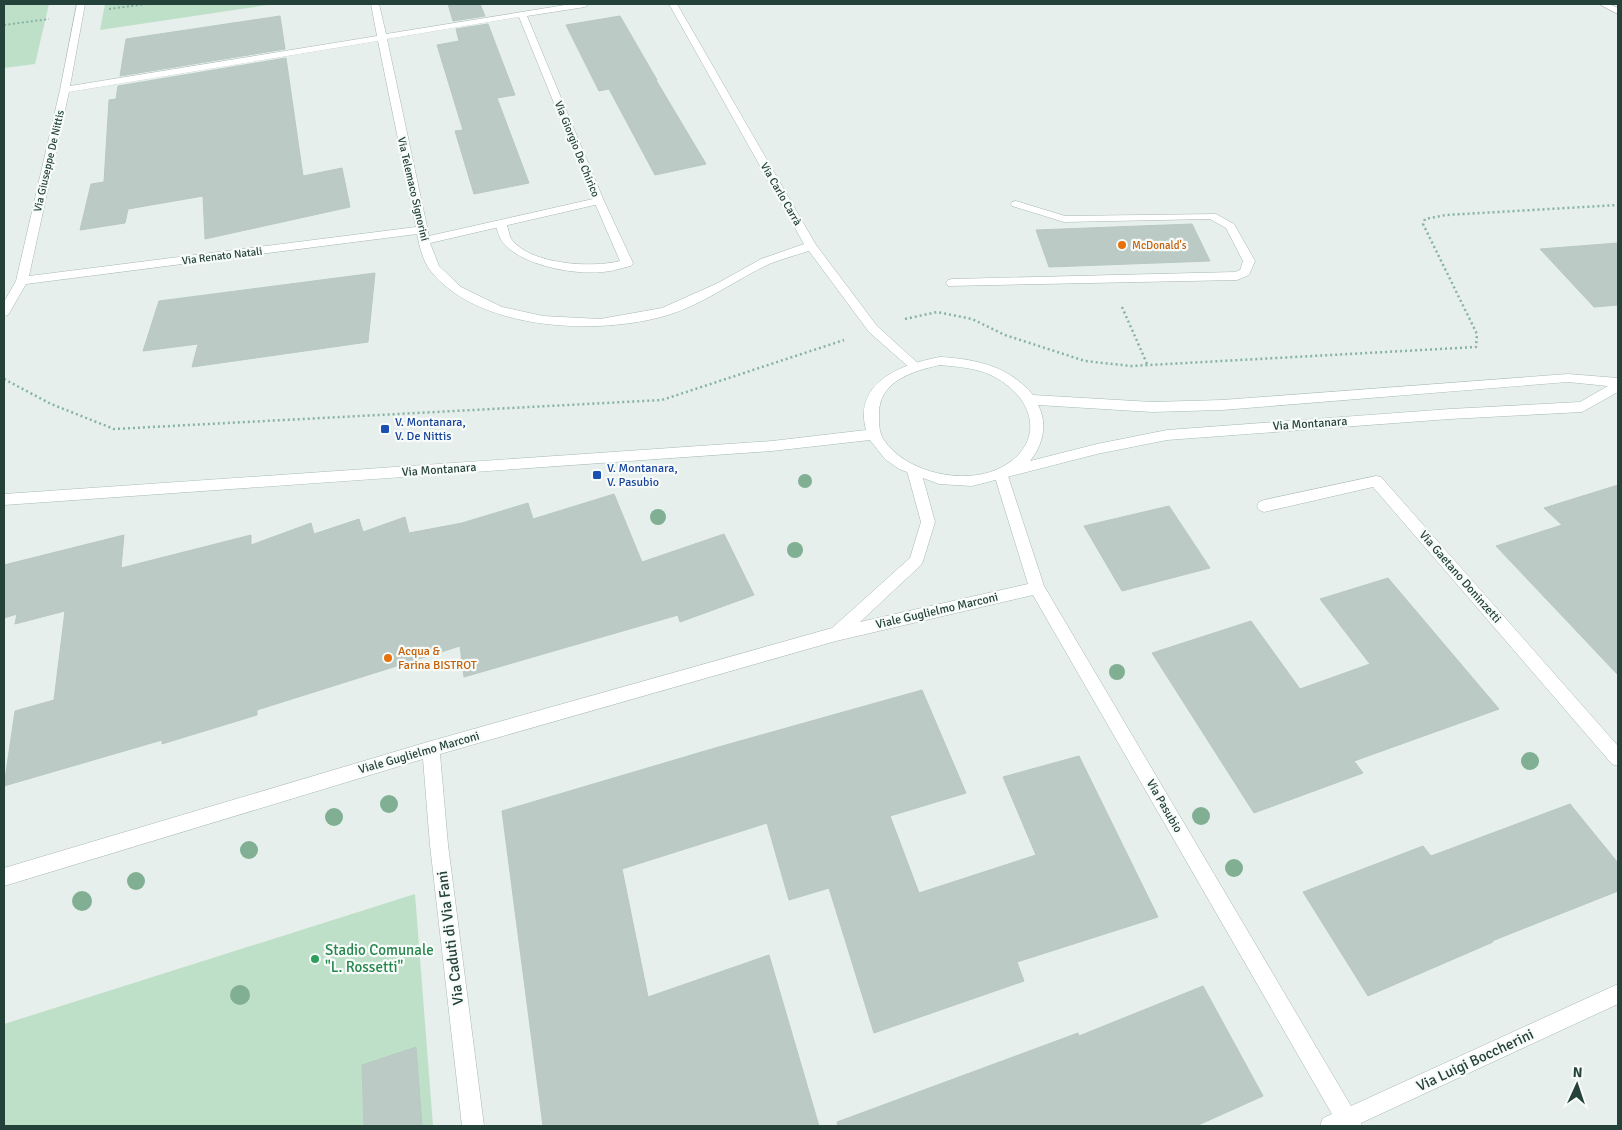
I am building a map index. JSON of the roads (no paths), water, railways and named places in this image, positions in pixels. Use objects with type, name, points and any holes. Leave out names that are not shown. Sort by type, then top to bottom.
[{"type":"street","name":"Via Giuseppe De Nittis","points":[[4,312],[22,281],[66,90],[81,4]]},
{"type":"street","name":"Via Telemaco Signorini","points":[[375,4],[423,236],[434,267],[457,290],[499,310],[543,320],[600,323],[665,312],[722,286],[765,262],[812,246]]},
{"type":"street","points":[[66,90],[585,4]]},
{"type":"street","name":"Via Carlo Carrà","points":[[673,4],[812,246],[873,329],[915,366]]},
{"type":"street","points":[[1603,4],[1618,11]]},
{"type":"street","name":"Via Giorgio De Chirico","points":[[423,236],[501,224],[599,202],[522,14]]},
{"type":"street","points":[[501,224],[507,240],[522,253],[550,263],[598,270],[627,263],[599,202]]},
{"type":"street","points":[[952,284],[1238,276],[1246,272],[1249,261],[1230,226],[1212,216],[1064,219],[1016,204]]},
{"type":"street","name":"Via Renato Natali","points":[[22,281],[423,236]]},
{"type":"street","points":[[940,361],[967,362],[992,370],[1014,383],[1030,400],[1037,416],[1038,433],[1032,449],[1020,464],[1001,474],[973,481],[943,480],[914,471],[897,461],[883,448],[874,434],[870,417],[873,401],[882,386],[896,374],[915,366],[940,361]]},
{"type":"street","name":"Via Montanara","points":[[1030,400],[1160,407],[1232,404],[1568,378],[1618,382]]},
{"type":"street","name":"Via Montanara","points":[[1001,474],[1096,449],[1167,435],[1440,414],[1582,406],[1618,386]]},
{"type":"street","name":"Via Montanara","points":[[4,500],[772,446],[874,434]]},
{"type":"street","name":"Viale Guglielmo Marconi","points":[[836,634],[916,561],[928,522],[914,471]]},
{"type":"street","name":"Via Pasubio","points":[[1001,474],[1037,588],[1343,1124]]},
{"type":"street","name":"Via Gaetano Doninzetti","points":[[1264,506],[1376,481],[1618,758]]},
{"type":"street","name":"Viale Guglielmo Marconi","points":[[4,877],[431,748],[836,634],[1037,588]]},
{"type":"street","name":"Via Caduti di Via Fani","points":[[431,748],[439,845],[473,1126]]},
{"type":"street","name":"Via Luigi Boccherini","points":[[1343,1124],[1618,994]]},
{"type":"place","name":"McDonald's","points":[[1122,245]]},
{"type":"place","name":"V. Montanara, V. De Nittis","points":[[385,429]]},
{"type":"place","name":"V. Montanara, V. Pasubio","points":[[597,475]]},
{"type":"place","name":"Acqua & Farina BISTROT","points":[[388,658]]},
{"type":"place","name":"Stadio Comunale \"L. Rossetti\"","points":[[315,959]]}]
